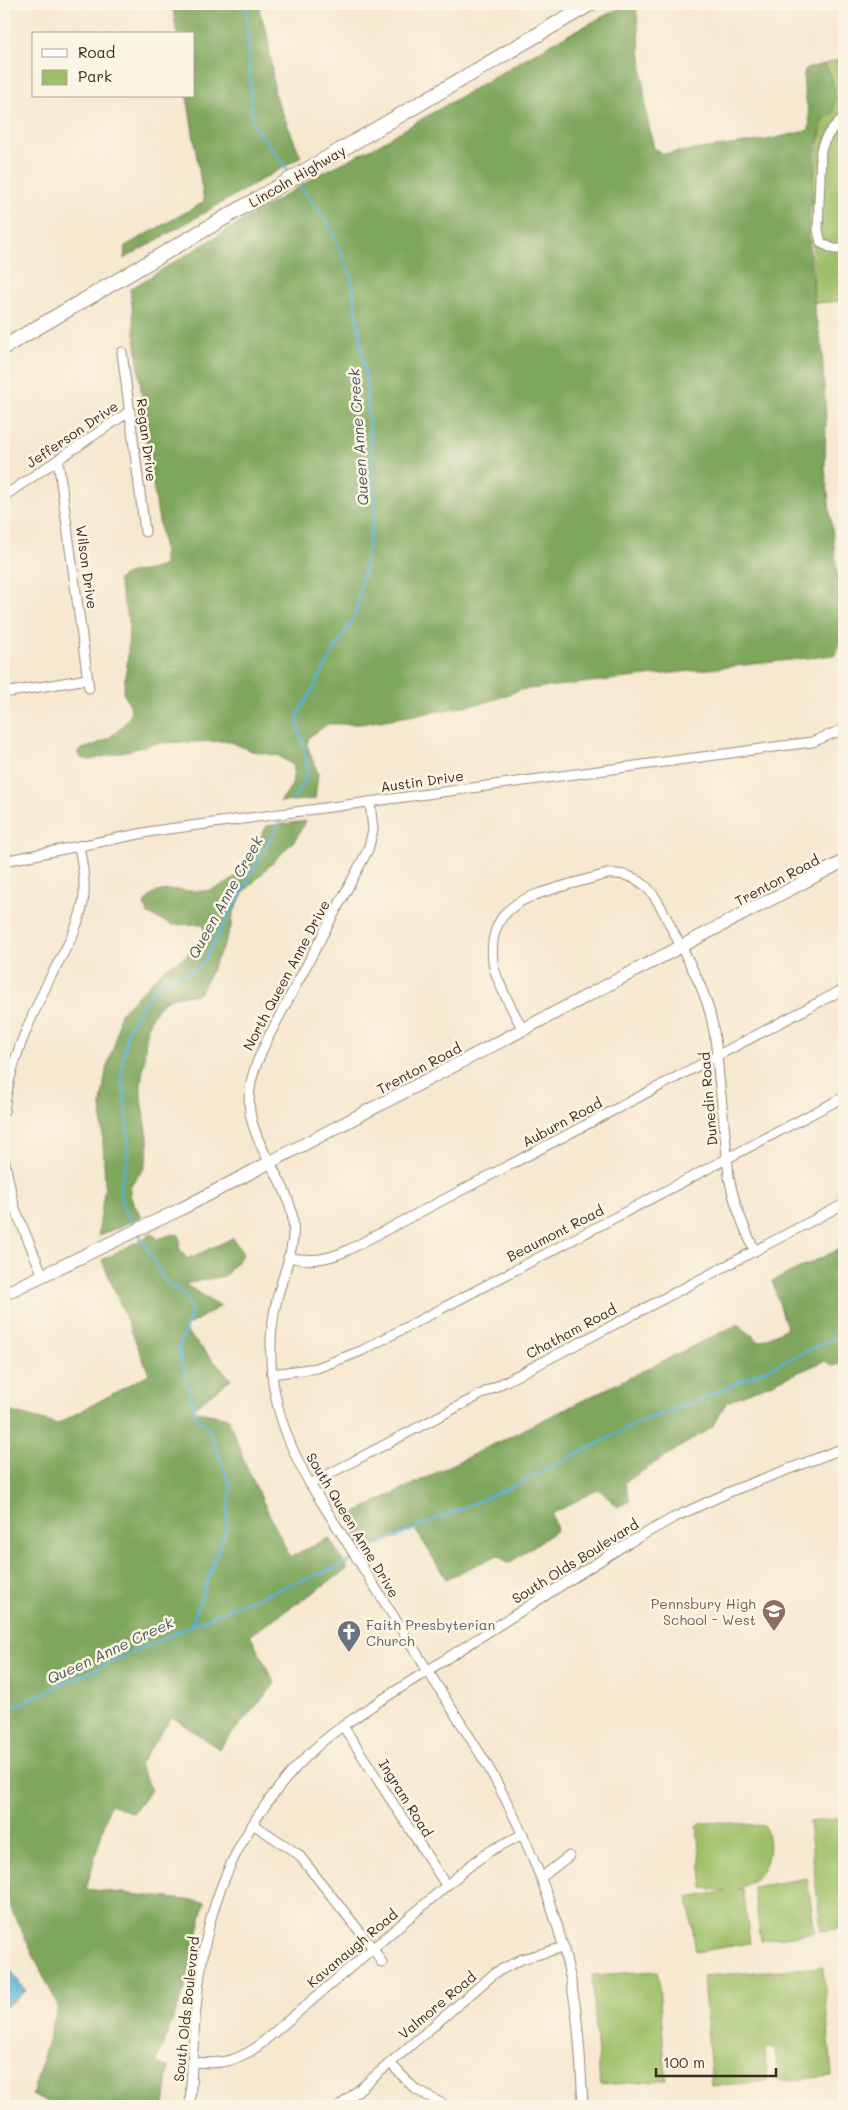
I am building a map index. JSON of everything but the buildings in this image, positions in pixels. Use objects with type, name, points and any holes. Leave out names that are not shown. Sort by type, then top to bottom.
[{"type":"main road","name":"Lincoln Highway","points":[[4,347],[590,4]]},
{"type":"main road","name":"Trenton Road","points":[[4,1294],[144,1228],[844,861]]},
{"type":"street","points":[[844,117],[830,131],[824,140],[821,150],[818,230],[821,243],[834,249],[844,250]]},
{"type":"street","name":"Regan Drive","points":[[122,352],[144,532]]},
{"type":"street","name":"Jefferson Drive","points":[[4,496],[130,411]]},
{"type":"street","name":"Wilson Drive","points":[[4,683],[6,692],[18,692],[88,683],[58,460]]},
{"type":"street","name":"Austin Drive","points":[[4,861],[154,831],[812,742],[844,730]]},
{"type":"street","name":"North Queen Anne Drive","points":[[270,1162],[253,1128],[249,1111],[249,1089],[252,1072],[270,1034],[368,850],[373,830],[370,802]]},
{"type":"street","points":[[4,1111],[9,1078],[16,1054],[71,939],[81,913],[84,887],[79,846]]},
{"type":"street","name":"Dunedin Road","points":[[523,1030],[499,981],[492,961],[494,936],[499,923],[512,907],[531,895],[607,874],[617,873],[630,876],[646,886],[653,894],[681,947],[708,1004],[717,1056],[727,1158],[736,1208],[755,1251]]},
{"type":"street","name":"Auburn Road","points":[[288,1257],[316,1261],[331,1258],[348,1250],[844,990]]},
{"type":"street","name":"Beaumont Road","points":[[272,1374],[317,1368],[344,1359],[844,1097]]},
{"type":"street","points":[[4,1160],[14,1206],[43,1276]]},
{"type":"street","name":"South Queen Anne Drive","points":[[270,1162],[283,1185],[291,1206],[293,1232],[272,1327],[272,1374],[276,1406],[282,1425],[294,1455],[310,1484],[486,1763],[509,1803],[523,1834],[542,1877],[564,1947],[577,2017],[583,2106]]},
{"type":"street","name":"Chatham Road","points":[[310,1484],[844,1204]]},
{"type":"street","name":"South Olds Boulevard","points":[[190,2106],[192,2062],[201,1970],[210,1925],[224,1880],[253,1824],[272,1796],[309,1754],[343,1726],[623,1546],[673,1518],[734,1490],[844,1448]]},
{"type":"street","name":"Ingram Road","points":[[343,1726],[446,1886]]},
{"type":"street","points":[[253,1824],[298,1854],[310,1866],[373,1948],[382,1963]]},
{"type":"street","name":"Kavanaugh Road","points":[[192,2062],[217,2064],[245,2056],[446,1886],[490,1851],[523,1834]]},
{"type":"street","points":[[542,1877],[569,1856]]},
{"type":"street","name":"Valmore Road","points":[[340,2106],[496,1973],[522,1959],[564,1947]]},
{"type":"street","points":[[390,2063],[415,2090],[446,2106]]},
{"type":"green space","points":[[172,4],[265,4],[259,9],[268,37],[275,95],[301,157],[124,259],[125,246],[204,202],[187,98],[195,98],[195,32],[177,32]]},
{"type":"green space","points":[[627,4],[636,4],[646,112],[654,148],[663,154],[767,140],[809,130],[809,114],[804,92],[805,69],[824,64],[832,81],[835,94],[833,113],[823,119],[815,154],[809,227],[814,308],[822,347],[826,419],[825,468],[844,630],[835,655],[520,690],[487,702],[445,710],[361,724],[328,724],[309,737],[307,745],[318,773],[315,799],[280,802],[292,785],[294,766],[279,756],[251,751],[229,741],[158,743],[90,760],[81,758],[77,752],[109,738],[131,714],[130,705],[123,693],[128,657],[129,623],[118,580],[129,573],[158,568],[164,565],[164,551],[148,455],[130,289],[320,174],[374,147],[552,43]]},
{"type":"green space","points":[[844,58],[844,301],[814,303],[812,188],[830,73],[824,64]]},
{"type":"green space","points":[[306,821],[295,840],[243,893],[233,914],[232,925],[223,947],[200,993],[167,1000],[154,1012],[146,1036],[141,1083],[148,1154],[144,1168],[132,1183],[130,1189],[132,1199],[142,1217],[98,1236],[105,1185],[101,1103],[106,1070],[115,1042],[120,1013],[164,969],[186,956],[205,933],[203,924],[172,925],[148,914],[144,904],[154,894],[161,891],[204,891],[224,885],[239,872],[267,826]]},
{"type":"green space","points":[[152,1234],[158,1239],[173,1234],[179,1235],[179,1248],[187,1259],[233,1238],[243,1254],[225,1276],[185,1284],[221,1306],[183,1328],[231,1379],[191,1410],[228,1418],[247,1468],[290,1557],[329,1538],[348,1569],[250,1635],[275,1684],[219,1749],[172,1717],[139,1765],[151,1790],[133,1813],[110,1804],[86,1889],[205,1902],[185,1989],[156,2062],[169,2068],[164,2106],[58,2106],[32,2095],[58,2006],[4,1895],[4,1401],[8,1411],[57,1424],[149,1374],[102,1260]]},
{"type":"green space","points":[[844,1247],[844,1363],[833,1366],[825,1361],[727,1402],[712,1427],[625,1482],[630,1501],[617,1507],[599,1489],[552,1514],[557,1530],[508,1564],[498,1555],[446,1579],[414,1527],[360,1550],[350,1515],[738,1324],[760,1342],[787,1328],[772,1281]]},
{"type":"green space","points":[[844,1818],[844,1928],[821,1931],[809,1822]]},
{"type":"green space","points":[[723,1822],[765,1826],[768,1836],[768,1856],[761,1872],[747,1885],[737,1889],[743,1889],[750,1943],[696,1952],[688,1898],[726,1891],[703,1888],[697,1827],[701,1823]]},
{"type":"green space","points":[[807,1878],[815,1932],[761,1941],[753,1887]]},
{"type":"green space","points":[[823,1967],[832,2076],[778,2081],[775,2048],[765,2048],[767,2081],[712,2086],[703,1976]]},
{"type":"green space","points":[[658,1971],[666,2080],[600,2085],[592,1975]]},
{"type":"water","points":[[10,1969],[26,1991],[4,2008],[4,1973]]},
{"type":"waterway","name":"Queen Anne Creek","points":[[246,4],[253,125],[287,169]]},
{"type":"waterway","name":"Queen Anne Creek","points":[[293,799],[304,782],[307,765],[298,724],[298,715],[356,613],[375,508],[366,379],[351,275],[329,224],[301,187]]},
{"type":"waterway","name":"Queen Anne Creek","points":[[135,1227],[123,1206],[120,1191],[127,1161],[128,1140],[121,1071],[128,1030],[142,1005],[161,982],[171,976],[189,973],[202,965],[279,823]]},
{"type":"waterway","name":"Queen Anne Creek","points":[[4,1711],[191,1626],[226,1529],[231,1487],[208,1427],[197,1419],[178,1348],[192,1313],[190,1304],[183,1294],[164,1280],[139,1234]]},
{"type":"waterway","points":[[191,1626],[234,1606],[336,1568],[377,1545],[516,1485],[638,1423],[713,1394],[844,1334]]},
{"type":"place","name":"Pennsbury High School - West","points":[[774,1632]]},
{"type":"place","name":"Faith Presbyterian Church","points":[[349,1653]]}]
